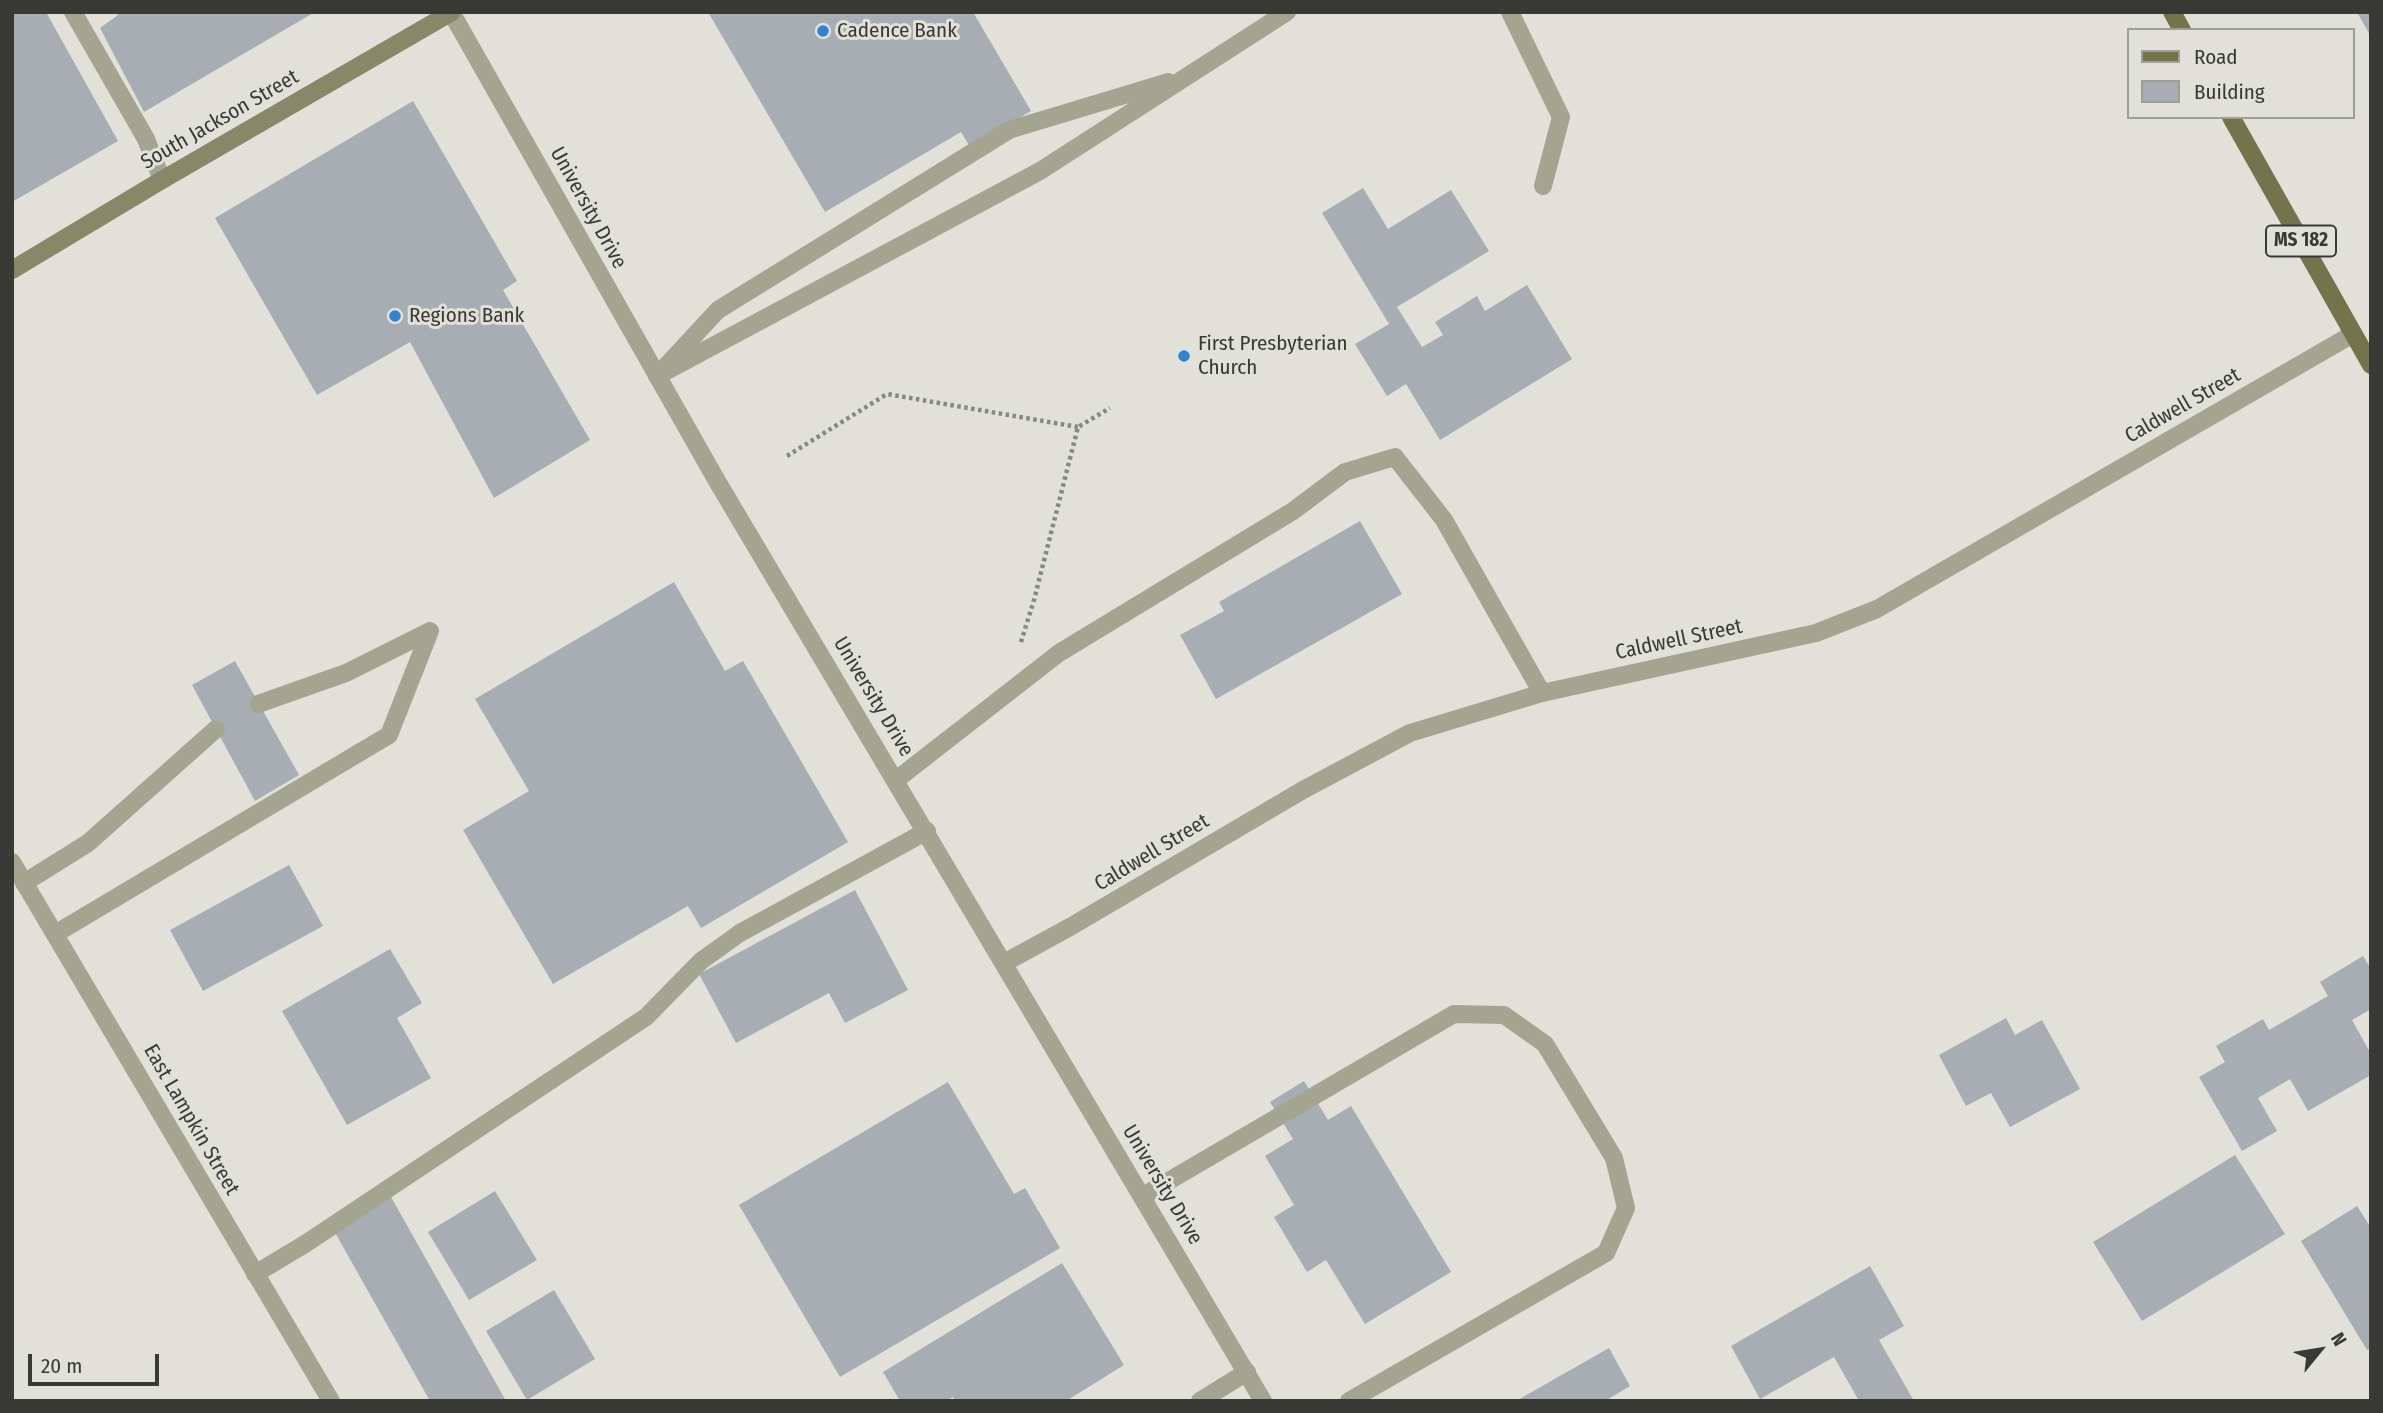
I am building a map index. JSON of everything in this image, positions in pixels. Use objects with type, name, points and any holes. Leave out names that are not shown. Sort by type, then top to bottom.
[{"type":"main road","name":"South Jackson Street","points":[[12,270],[452,12]]},
{"type":"main road","points":[[2172,12],[2181,28]]},
{"type":"main road","name":"MS 182","points":[[2232,119],[2371,365]]},
{"type":"street","points":[[73,12],[146,139],[162,180]]},
{"type":"street","name":"University Drive","points":[[452,12],[657,376],[1264,1401]]},
{"type":"street","points":[[657,376],[1040,171],[1287,12]]},
{"type":"street","points":[[1510,12],[1561,117],[1543,186]]},
{"type":"street","points":[[657,376],[718,310],[1009,130],[1187,76]]},
{"type":"street","name":"Caldwell Street","points":[[1004,963],[1303,790],[1410,733],[1542,693],[1816,633],[1877,609],[2353,334]]},
{"type":"street","points":[[896,780],[1059,653],[1293,511],[1346,472],[1395,457],[1444,520],[1542,693]]},
{"type":"street","points":[[55,934],[389,735],[430,631],[346,673],[258,704]]},
{"type":"street","points":[[24,883],[88,843],[216,729]]},
{"type":"street","points":[[255,1274],[305,1244],[646,1017],[701,961],[740,933],[927,831]]},
{"type":"street","name":"East Lampkin Street","points":[[12,862],[331,1401]]},
{"type":"street","points":[[1143,1196],[1454,1014],[1504,1015],[1545,1044],[1614,1158],[1626,1208],[1606,1253],[1349,1401]]},
{"type":"street","points":[[1200,1401],[1247,1372]]},
{"type":"path","points":[[787,456],[887,394],[1078,427],[1111,408]]},
{"type":"path","points":[[1018,649],[1034,600],[1078,427]]},
{"type":"building","points":[[12,12],[46,12],[118,141],[12,202]]},
{"type":"building","points":[[116,12],[315,12],[144,112],[100,28],[118,15]]},
{"type":"building","points":[[708,12],[973,12],[1031,111],[970,147],[961,132],[825,212]]},
{"type":"building","points":[[2357,12],[2371,12],[2371,37]]},
{"type":"building","name":"Regions Bank","points":[[413,101],[517,281],[503,290],[590,440],[494,498],[410,342],[317,395],[215,218]]},
{"type":"building","points":[[1363,188],[1388,229],[1451,190],[1489,251],[1397,307],[1422,347],[1443,335],[1435,322],[1477,296],[1485,311],[1527,285],[1572,359],[1440,440],[1406,384],[1387,396],[1355,344],[1389,324],[1322,213]]},
{"type":"building","points":[[1360,521],[1402,594],[1216,699],[1180,635],[1224,611],[1219,602]]},
{"type":"building","points":[[674,582],[725,671],[743,661],[848,842],[701,928],[688,906],[553,984],[463,830],[529,791],[475,699]]},
{"type":"building","points":[[235,661],[299,775],[255,801],[192,685]]},
{"type":"building","points":[[289,865],[323,926],[203,991],[170,930]]},
{"type":"building","points":[[855,890],[908,990],[845,1023],[829,993],[736,1043],[699,974]]},
{"type":"building","points":[[390,949],[422,1003],[397,1018],[431,1078],[347,1125],[282,1011]]},
{"type":"building","points":[[2363,956],[2371,969],[2371,1009],[2352,1020],[2371,1054],[2371,1075],[2308,1111],[2290,1079],[2258,1098],[2277,1131],[2242,1151],[2199,1077],[2225,1062],[2216,1046],[2263,1019],[2269,1030],[2328,996],[2320,982]]},
{"type":"building","points":[[2006,1018],[2015,1035],[2042,1020],[2080,1089],[2010,1127],[1991,1093],[1966,1106],[1939,1055]]},
{"type":"building","points":[[1304,1081],[1328,1120],[1351,1106],[1451,1272],[1365,1324],[1326,1260],[1307,1272],[1274,1217],[1294,1205],[1265,1156],[1293,1139],[1270,1102]]},
{"type":"building","points":[[948,1082],[1014,1194],[1025,1188],[1060,1248],[840,1377],[739,1205]]},
{"type":"building","points":[[2235,1155],[2285,1234],[2142,1321],[2093,1242]]},
{"type":"building","points":[[495,1191],[537,1260],[469,1300],[428,1232]]},
{"type":"building","points":[[391,1197],[506,1401],[430,1401],[333,1229]]},
{"type":"building","points":[[2357,1206],[2371,1228],[2371,1348],[2367,1350],[2301,1241]]},
{"type":"building","points":[[1062,1263],[1124,1365],[1066,1401],[955,1401],[953,1397],[946,1401],[900,1401],[883,1372]]},
{"type":"building","points":[[1870,1266],[1904,1326],[1879,1340],[1914,1401],[1859,1401],[1834,1357],[1760,1399],[1731,1346]]},
{"type":"building","points":[[554,1290],[595,1359],[527,1400],[486,1331]]},
{"type":"building","points":[[1609,1348],[1630,1386],[1605,1401],[1516,1401]]},
{"type":"place","name":"Cadence Bank","points":[[823,31]]},
{"type":"place","name":"Regions Bank","points":[[395,316]]},
{"type":"place","name":"First Presbyterian Church","points":[[1184,356]]}]
